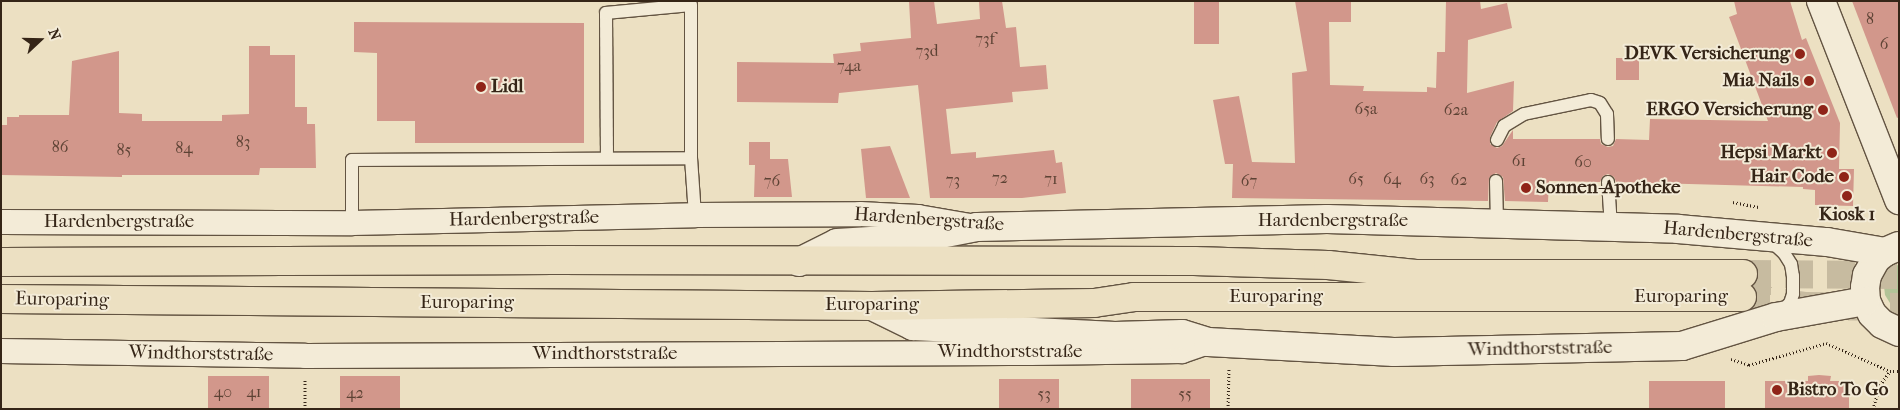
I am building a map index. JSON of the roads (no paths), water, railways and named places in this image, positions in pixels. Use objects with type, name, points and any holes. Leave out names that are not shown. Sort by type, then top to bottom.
[{"type":"highway","name":"Europaring","points":[[1,262],[554,260],[799,262],[1194,261],[1328,265],[1416,274],[1742,285],[1134,297],[1087,303],[872,306],[1,299]]},
{"type":"main road","points":[[1821,1],[1899,200]]},
{"type":"main road","name":"Hardenbergstraße","points":[[977,227],[1327,219],[1678,228],[1892,248]]},
{"type":"main road","name":"Europaring","points":[[799,262],[837,243],[920,238],[977,227]]},
{"type":"main road","points":[[1892,248],[1872,265],[1867,275],[1865,287],[1866,301],[1872,314],[1882,324],[1899,332]]},
{"type":"main road","name":"Windthorststraße","points":[[872,306],[914,326],[1115,336],[1182,334],[1219,342],[1394,352],[1682,346],[1776,318],[1866,301]]},
{"type":"street","name":"Hardenbergstraße","points":[[1,222],[352,223],[695,215],[860,214],[918,217],[977,227]]},
{"type":"street","name":"Windthorststraße","points":[[1,352],[305,356],[1020,353],[1182,351],[1219,342]]},
{"type":"lane","points":[[607,157],[606,13],[691,5],[691,158],[695,215]]},
{"type":"lane","points":[[1497,140],[1504,126],[1524,114],[1591,100],[1600,103],[1607,114],[1608,139]]},
{"type":"lane","points":[[352,223],[352,160],[691,158]]},
{"type":"lane","points":[[1496,181],[1496,224]]},
{"type":"lane","points":[[1608,182],[1611,226]]},
{"type":"lane","points":[[1763,236],[1784,253],[1791,264],[1795,287],[1790,303],[1776,318]]},
{"type":"tunnel","points":[[1743,274],[1899,275]]},
{"type":"tunnel","points":[[1742,297],[1806,306],[1899,307]]},
{"type":"place","name":"DEVK Versicherung","points":[[1800,54]]},
{"type":"place","name":"Mia Nails","points":[[1809,81]]},
{"type":"place","name":"Lidl","points":[[481,87]]},
{"type":"place","name":"ERGO Versicherung","points":[[1823,110]]},
{"type":"place","name":"Hepsi Markt","points":[[1832,153]]},
{"type":"place","name":"Hair Code","points":[[1844,177]]},
{"type":"place","name":"Sonnen-Apotheke","points":[[1526,188]]},
{"type":"place","name":"Kiosk 1","points":[[1847,196]]},
{"type":"place","name":"Bistro To Go","points":[[1777,390]]}]
